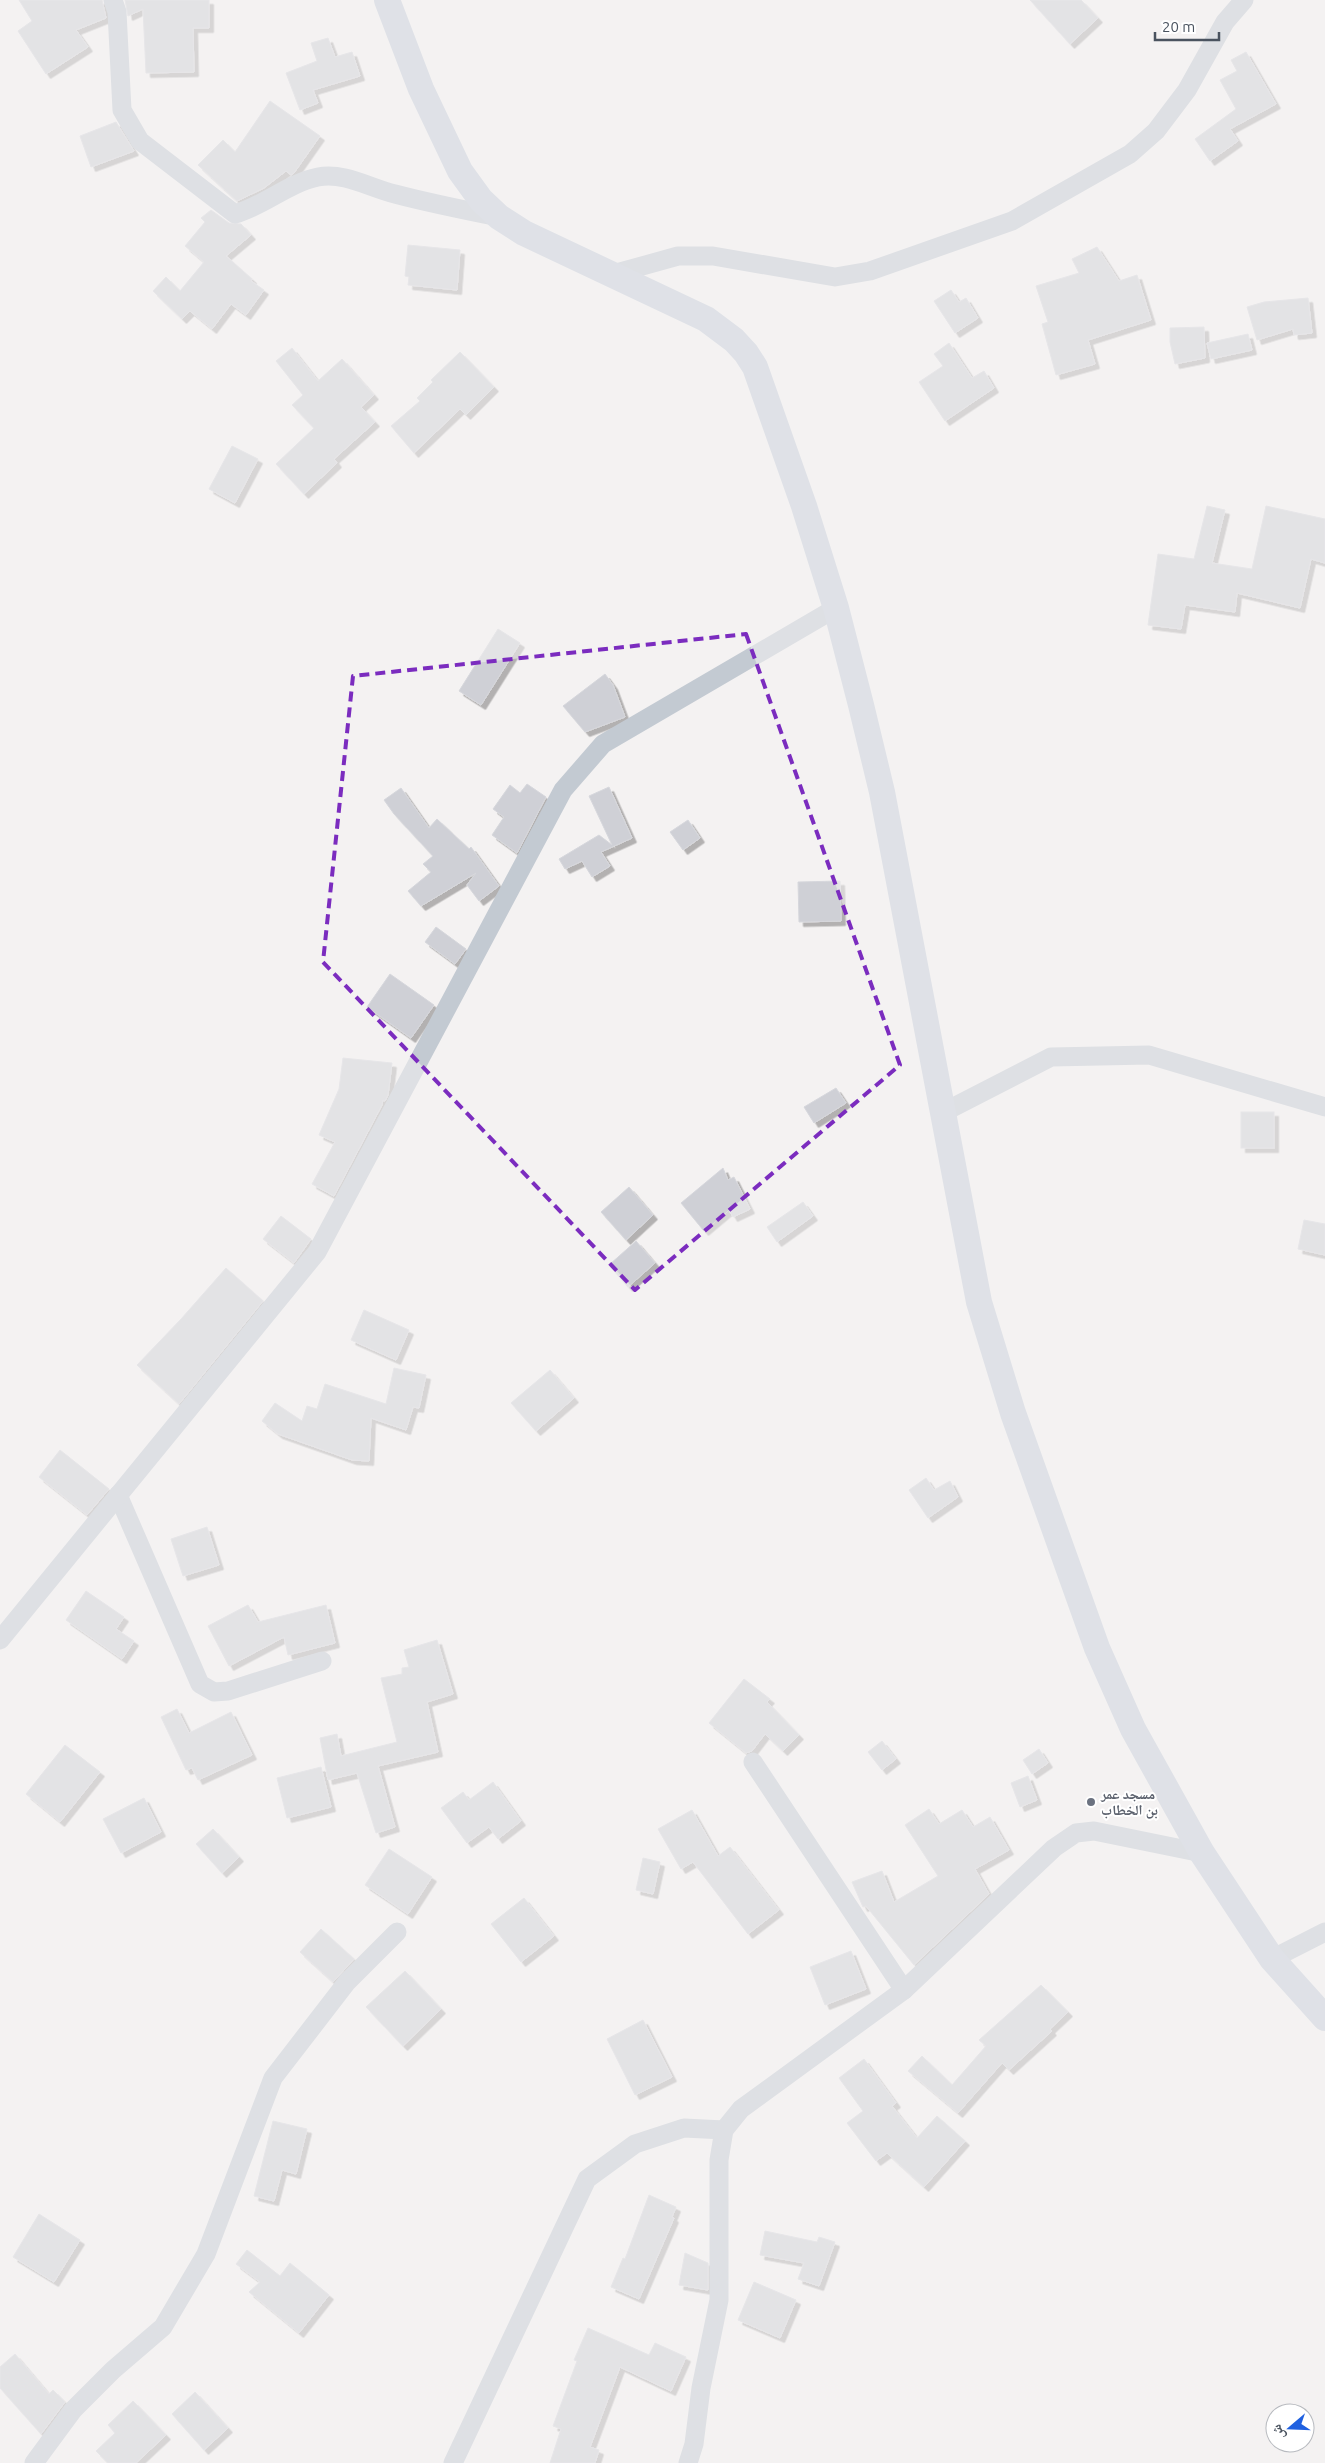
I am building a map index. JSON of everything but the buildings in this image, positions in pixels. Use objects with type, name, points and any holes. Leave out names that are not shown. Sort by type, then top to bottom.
[{"type":"main road","points":[[387,0],[420,89],[460,171],[481,200],[499,217],[524,233],[706,319],[734,340],[746,353],[765,392],[836,608],[882,792],[979,1302],[1017,1422],[1097,1648],[1119,1700],[1202,1852],[1272,1958],[1325,2018]]},
{"type":"street","points":[[113,0],[117,12],[122,110],[140,141],[235,214],[248,210],[303,181],[320,177],[338,177],[393,194],[499,217]]},
{"type":"street","points":[[613,274],[678,256],[713,256],[835,277],[870,271],[1012,221],[1130,154],[1156,131],[1187,90],[1225,22],[1244,0]]},
{"type":"street","points":[[0,1640],[317,1252],[563,790],[603,744],[836,608]]},
{"type":"street","points":[[944,1112],[1051,1057],[1149,1055],[1325,1108]]},
{"type":"street","points":[[118,1495],[200,1684],[214,1692],[228,1691],[322,1661]]},
{"type":"street","points":[[753,1762],[904,1990]]},
{"type":"street","points":[[688,2463],[694,2444],[701,2388],[719,2300],[719,2160],[724,2130],[741,2109],[904,1990],[1054,1848],[1076,1832],[1094,1831],[1202,1852]]},
{"type":"street","points":[[34,2463],[73,2410],[113,2370],[162,2327],[206,2254],[273,2078],[347,1982],[397,1932]]},
{"type":"street","points":[[1272,1958],[1325,1932]]},
{"type":"street","points":[[453,2463],[586,2179],[635,2144],[684,2128],[724,2130]]},
{"type":"highlighted area","points":[[746,634],[900,1065],[635,1290],[323,962],[353,676]]},
{"type":"place","name":"مسجد عمر بن الخطاب","points":[[1091,1802]]}]
